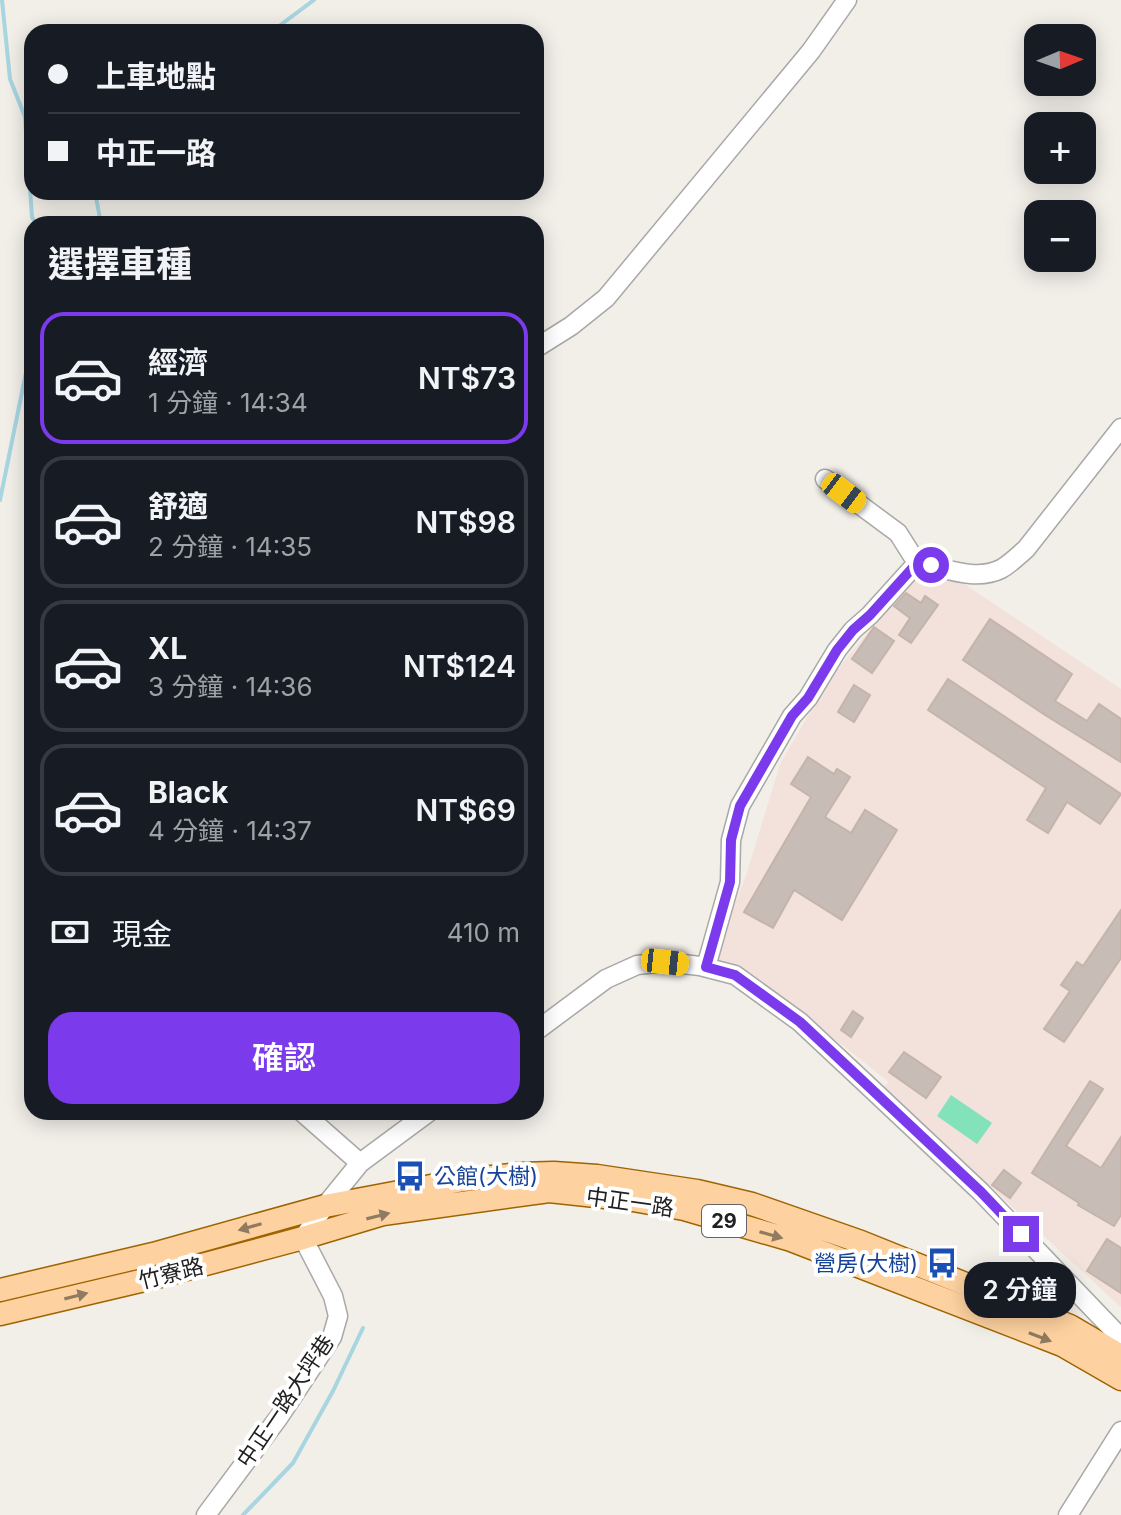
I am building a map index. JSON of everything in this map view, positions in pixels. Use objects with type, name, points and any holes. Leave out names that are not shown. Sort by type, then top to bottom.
[{"type":"main road","name":"中正一路","points":[[325,1206],[463,1180],[519,1174],[597,1176],[697,1191],[752,1204],[861,1242],[1070,1326],[1121,1356]]},
{"type":"main road","name":"中正一路","points":[[303,1238],[383,1214],[549,1191],[633,1200],[684,1209],[791,1240],[1062,1345],[1121,1379]]},
{"type":"main road","name":"竹寮路","points":[[0,1290],[153,1254],[325,1206]]},
{"type":"main road","name":"竹寮路","points":[[0,1314],[303,1238]]},
{"type":"street","points":[[544,343],[606,298],[811,51],[847,0]]},
{"type":"street","points":[[825,479],[898,533],[917,563],[976,575],[998,571],[1026,549],[1121,428]]},
{"type":"street","points":[[706,967],[730,882],[731,840],[740,806],[792,716],[808,698],[837,650],[917,563]]},
{"type":"street","points":[[544,1025],[606,979],[637,965],[665,962],[706,967],[735,975],[800,1022],[981,1192],[1121,1338]]},
{"type":"street","points":[[311,1120],[360,1163]]},
{"type":"street","points":[[303,1238],[360,1163],[418,1120]]},
{"type":"street","name":"中正一路大坪巷","points":[[206,1515],[279,1417],[332,1337],[338,1316],[333,1296],[303,1238]]},
{"type":"street","points":[[1068,1515],[1121,1431]]},
{"type":"shaded area","points":[[935,573],[961,582],[1121,689],[1121,1307],[883,1088],[889,1082],[779,995],[713,959],[747,873],[780,764],[829,680],[910,581]]},
{"type":"green space","points":[[951,1095],[992,1123],[977,1144],[937,1116]]},
{"type":"building","points":[[906,593],[921,603],[925,596],[938,605],[911,643],[899,635],[910,618],[894,606]]},
{"type":"building","points":[[990,619],[1072,674],[1055,701],[1087,721],[1099,704],[1121,719],[1121,762],[963,660]]},
{"type":"building","points":[[874,627],[894,641],[872,673],[852,659]]},
{"type":"building","points":[[948,679],[1121,794],[1100,824],[1067,802],[1048,833],[1027,820],[1046,788],[928,710]]},
{"type":"building","points":[[854,685],[870,695],[854,722],[838,712]]},
{"type":"building","points":[[808,757],[834,774],[837,769],[850,777],[825,817],[851,833],[865,810],[897,830],[842,920],[794,890],[773,928],[744,912],[811,797],[791,784]]},
{"type":"building","points":[[1121,910],[1121,958],[1064,1042],[1044,1029],[1070,991],[1061,985],[1077,962],[1083,966]]},
{"type":"building","points":[[853,1011],[863,1018],[851,1037],[841,1030]]},
{"type":"building","points":[[904,1052],[941,1077],[926,1098],[889,1072]]},
{"type":"building","points":[[1090,1081],[1103,1089],[1066,1146],[1101,1168],[1121,1137],[1121,1215],[1114,1226],[1032,1173]]},
{"type":"building","points":[[1004,1170],[1021,1183],[1010,1198],[992,1185]]},
{"type":"building","points":[[1107,1239],[1121,1248],[1121,1293],[1087,1271]]},
{"type":"waterway","points":[[2,0],[10,79],[24,114]]},
{"type":"waterway","points":[[282,24],[314,0]]},
{"type":"waterway","points":[[31,200],[32,216]]},
{"type":"waterway","points":[[96,200],[100,216]]},
{"type":"waterway","points":[[0,500],[24,382]]},
{"type":"waterway","points":[[243,1515],[293,1463],[363,1328]]},
{"type":"place","name":"公館(大樹)","points":[[410,1176]]},
{"type":"place","name":"營房(大樹)","points":[[942,1263]]},
{"type":"route","points":[[931,565],[917,563],[837,650],[808,698],[792,716],[740,806],[731,840],[730,882],[706,967],[735,975],[800,1022],[981,1192],[1021,1234]]}]
